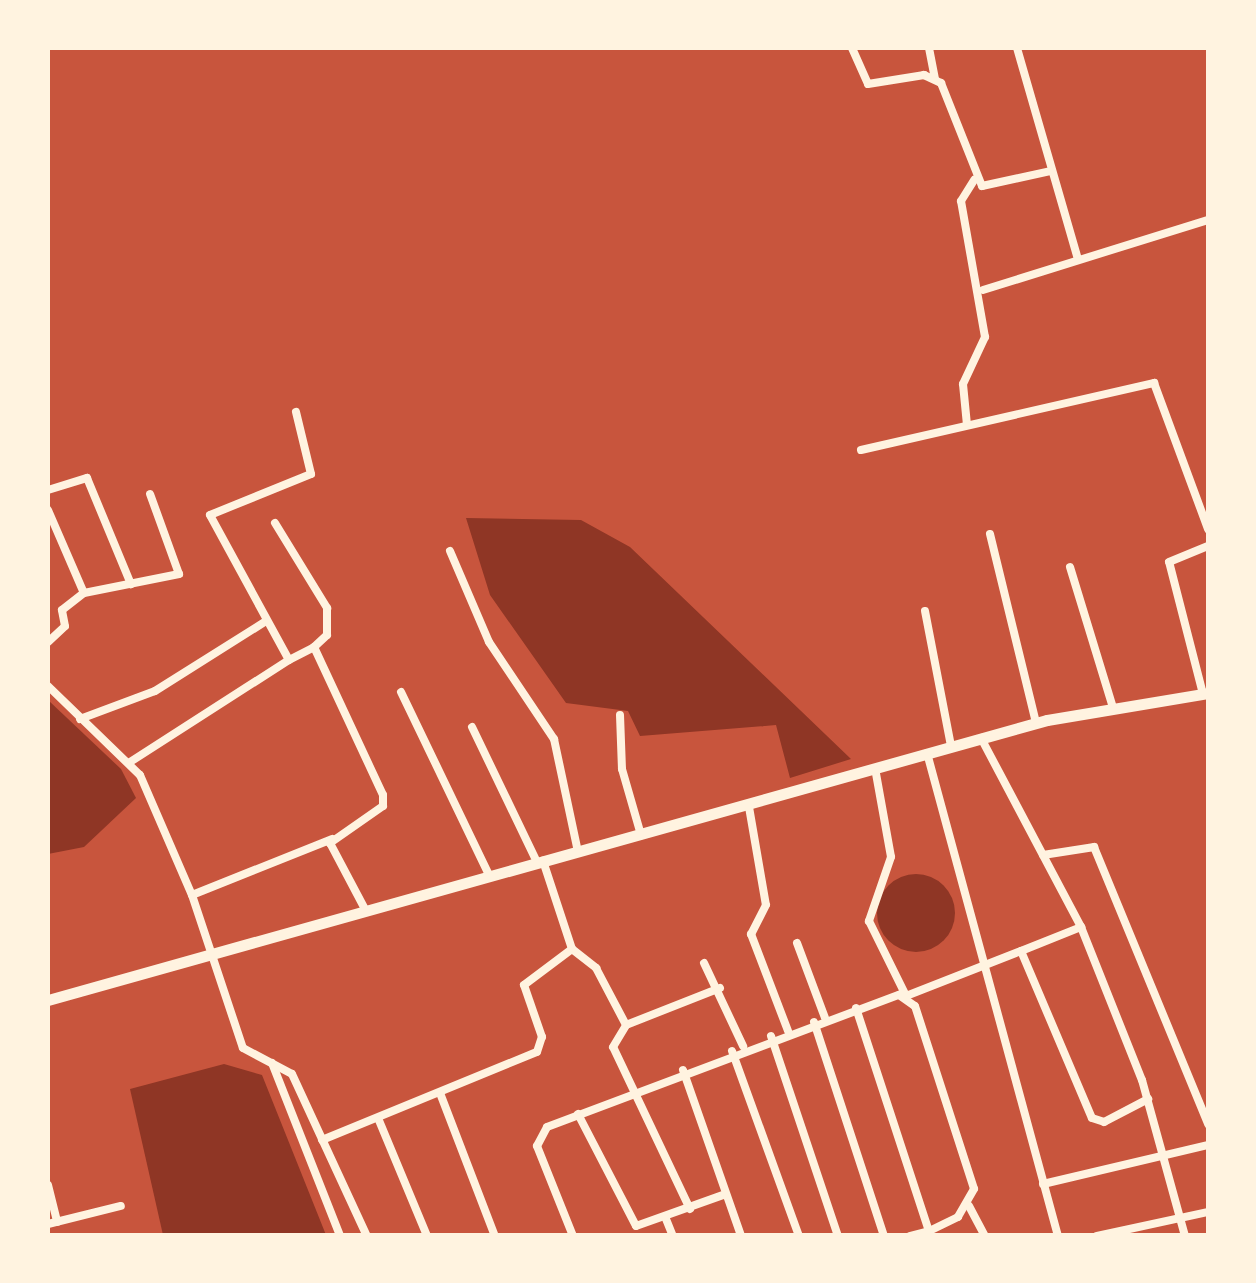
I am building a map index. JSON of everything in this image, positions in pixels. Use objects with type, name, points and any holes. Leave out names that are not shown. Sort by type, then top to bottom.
[{"type":"main road","points":[[48,1000],[365,909],[749,807],[1036,722],[1206,694]]},
{"type":"street","points":[[852,48],[868,84],[934,78]]},
{"type":"street","points":[[929,48],[934,78],[974,180],[991,188],[1051,171]]},
{"type":"street","points":[[1017,48],[1078,259]]},
{"type":"street","points":[[967,426],[961,397],[985,338],[983,290],[961,201],[974,180]]},
{"type":"street","points":[[983,290],[1208,220]]},
{"type":"street","points":[[861,450],[1154,383],[1208,529]]},
{"type":"street","points":[[290,660],[210,515],[312,474],[296,412]]},
{"type":"street","points":[[48,490],[87,478],[131,584]]},
{"type":"street","points":[[48,642],[65,626],[62,610],[84,594],[173,578],[180,568],[150,494]]},
{"type":"street","points":[[48,510],[84,594]]},
{"type":"street","points":[[130,762],[327,635],[327,608],[275,523]]},
{"type":"street","points":[[990,534],[1036,722]]},
{"type":"street","points":[[1206,694],[1169,562],[1208,546]]},
{"type":"street","points":[[450,550],[489,642],[554,740],[578,852]]},
{"type":"street","points":[[1070,567],[1113,708]]},
{"type":"street","points":[[926,611],[952,746]]},
{"type":"street","points":[[80,719],[155,691],[266,621]]},
{"type":"street","points":[[192,894],[332,839],[384,802],[314,646]]},
{"type":"street","points":[[48,686],[130,762],[192,894],[242,1048],[292,1074],[366,1236]]},
{"type":"street","points":[[401,692],[489,875]]},
{"type":"street","points":[[620,715],[622,768],[641,835]]},
{"type":"street","points":[[472,727],[540,862],[572,948],[596,968],[626,1025]]},
{"type":"street","points":[[980,738],[1081,928],[1148,1099],[1184,1236]]},
{"type":"street","points":[[927,753],[980,963],[1058,1236]]},
{"type":"street","points":[[875,768],[890,857],[869,921],[906,996],[974,1189],[970,1206],[984,1236]]},
{"type":"street","points":[[749,807],[766,904],[751,934],[788,1030]]},
{"type":"street","points":[[332,839],[365,909]]},
{"type":"street","points":[[1044,855],[1094,848],[1208,1124]]},
{"type":"street","points":[[573,1236],[537,1146],[547,1126],[744,1046],[856,1008],[906,996],[980,963],[1021,952],[1081,928]]},
{"type":"street","points":[[797,943],[825,1018]]},
{"type":"street","points":[[322,1140],[537,1052],[542,1037],[524,984],[563,964],[572,948]]},
{"type":"street","points":[[1021,952],[1092,1118],[1104,1122],[1148,1099]]},
{"type":"street","points":[[704,963],[720,988],[744,1046]]},
{"type":"street","points":[[690,1209],[613,1047],[626,1025],[720,988]]},
{"type":"street","points":[[856,1008],[930,1231]]},
{"type":"street","points":[[814,1022],[884,1236]]},
{"type":"street","points":[[772,1036],[838,1236]]},
{"type":"street","points":[[732,1051],[799,1236]]},
{"type":"street","points":[[272,1063],[340,1236]]},
{"type":"street","points":[[683,1070],[723,1195],[741,1236]]},
{"type":"street","points":[[440,1093],[495,1236]]},
{"type":"street","points":[[578,1114],[628,1218],[645,1228],[723,1195]]},
{"type":"street","points":[[378,1118],[427,1236]]},
{"type":"street","points":[[1043,1184],[1208,1144]]},
{"type":"street","points":[[48,1185],[52,1223],[122,1206]]},
{"type":"street","points":[[910,1236],[930,1231],[970,1206]]},
{"type":"street","points":[[1098,1236],[1208,1212]]},
{"type":"street","points":[[666,1219],[673,1236]]},
{"type":"shaded area","points":[[466,518],[581,520],[630,547],[851,759],[790,778],[776,725],[640,736],[628,711],[566,703],[490,595]]},
{"type":"shaded area","points":[[48,700],[121,769],[136,798],[84,847],[48,854]]},
{"type":"shaded area","points":[[916,874],[944,885],[955,913],[944,941],[916,952],[888,941],[877,913],[888,885]]},
{"type":"shaded area","points":[[224,1064],[262,1075],[326,1235],[163,1235],[130,1089]]}]
